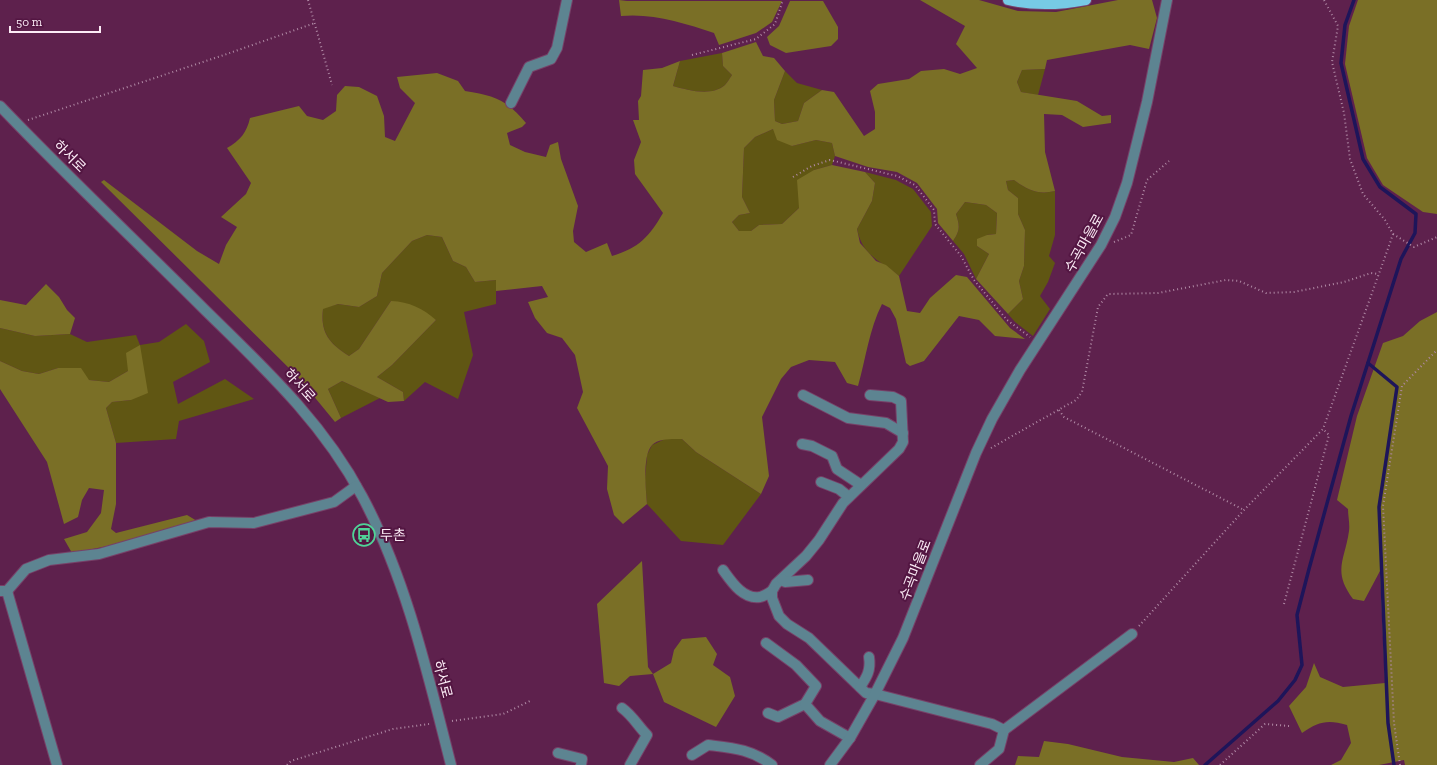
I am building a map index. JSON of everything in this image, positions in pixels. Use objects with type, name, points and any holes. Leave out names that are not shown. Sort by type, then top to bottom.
[{"type":"main road","points":[[1008,0],[1035,4],[1057,4],[1086,0]]},
{"type":"street","points":[[510,103],[529,67],[551,59],[557,48],[567,0]]},
{"type":"street","name":"수곡마을로","points":[[830,765],[850,738],[875,694],[903,638],[976,454],[992,419],[1012,384],[1101,245],[1115,217],[1126,183],[1147,102],[1167,0]]},
{"type":"street","name":"하서로","points":[[0,106],[253,355],[308,416],[335,451],[356,486],[377,527],[392,566],[416,633],[451,765]]},
{"type":"street","points":[[803,395],[848,418],[886,424],[903,433]]},
{"type":"street","points":[[723,570],[733,585],[746,595],[760,597],[772,591],[806,556],[849,497],[899,450],[903,442],[901,401],[893,397],[870,395]]},
{"type":"street","points":[[802,444],[812,446],[832,456],[837,469],[862,485]]},
{"type":"street","points":[[821,482],[839,489],[849,497]]},
{"type":"street","points":[[57,765],[4,591],[26,569],[49,560],[99,554],[209,522],[254,523],[334,502],[356,486]]},
{"type":"street","points":[[782,579],[785,582],[808,580]]},
{"type":"street","points":[[772,591],[772,598],[778,616],[787,624],[809,638],[866,693],[992,724],[1004,730]]},
{"type":"street","points":[[980,765],[999,749],[1004,730],[1132,634]]},
{"type":"street","points":[[766,643],[796,664],[816,686],[805,704],[778,717],[768,713]]},
{"type":"street","points":[[860,687],[866,678],[870,666],[869,657]]},
{"type":"street","points":[[805,704],[820,722],[850,738]]},
{"type":"street","points":[[622,708],[632,715],[637,725],[647,735],[630,765]]},
{"type":"street","points":[[692,755],[708,745],[742,749],[760,755],[772,765]]},
{"type":"street","points":[[558,753],[582,759],[581,765]]},
{"type":"path","points":[[308,0],[332,85]]},
{"type":"path","points":[[692,54],[756,39],[775,24],[783,0]]},
{"type":"path","points":[[1324,0],[1338,26],[1332,62],[1344,113],[1350,159],[1363,194],[1385,220],[1393,234],[1401,241],[1414,247],[1437,237]]},
{"type":"path","points":[[18,124],[35,116],[224,55],[315,23]]},
{"type":"path","points":[[793,177],[812,166],[830,160],[898,176],[915,185],[934,210],[935,224],[961,256],[974,280],[1007,320],[1039,343]]},
{"type":"path","points":[[1101,245],[1112,243],[1131,235],[1147,180],[1169,161]]},
{"type":"path","points":[[1132,634],[1244,510],[1323,429],[1393,234]]},
{"type":"path","points":[[976,454],[986,451],[1076,400],[1082,392],[1098,307],[1108,294],[1158,293],[1226,280],[1240,281],[1266,293],[1294,292],[1344,282],[1372,273],[1379,274]]},
{"type":"path","points":[[1400,765],[1394,724],[1383,506],[1402,386],[1437,350]]},
{"type":"path","points":[[1059,410],[1064,417],[1244,510]]},
{"type":"path","points":[[1284,604],[1329,435],[1323,429]]},
{"type":"path","points":[[287,765],[291,761],[393,729],[503,714],[532,700]]},
{"type":"path","points":[[1220,765],[1265,724],[1289,726]]},
{"type":"shaded area","points":[[619,0],[782,1],[772,22],[756,33],[719,45],[714,33],[691,26],[657,17],[633,15],[621,16]]},
{"type":"shaded area","points":[[920,0],[979,0],[1018,11],[1056,12],[1118,0],[1152,0],[1157,18],[1149,49],[1130,45],[1047,60],[1045,69],[1022,70],[1017,82],[1021,92],[1077,101],[1102,116],[1111,115],[1111,123],[1083,127],[1062,115],[1044,114],[1045,152],[1055,191],[1033,191],[1014,180],[1006,181],[1008,190],[1018,198],[1018,214],[1025,230],[1024,266],[1019,281],[1023,299],[1008,314],[976,279],[989,254],[977,246],[977,239],[987,235],[996,234],[997,213],[986,205],[965,202],[956,214],[959,228],[953,241],[938,223],[937,209],[917,183],[897,172],[868,167],[835,156],[832,143],[816,140],[792,146],[777,140],[773,129],[755,137],[744,148],[742,197],[750,213],[739,215],[732,222],[739,231],[751,231],[759,225],[782,224],[799,208],[797,180],[814,170],[832,165],[865,172],[875,183],[872,201],[857,229],[860,243],[876,261],[886,265],[899,276],[907,311],[920,313],[930,298],[956,275],[967,277],[1010,328],[1025,339],[995,336],[979,320],[959,316],[924,361],[910,366],[906,363],[896,319],[890,308],[882,304],[871,334],[858,386],[847,383],[835,362],[809,360],[791,367],[781,379],[762,417],[769,476],[761,494],[696,452],[682,439],[662,440],[652,445],[647,457],[645,473],[647,504],[623,524],[614,515],[607,489],[608,466],[577,408],[583,392],[575,355],[562,338],[547,333],[535,318],[528,302],[548,297],[542,286],[496,291],[496,280],[475,282],[466,267],[453,261],[442,237],[427,235],[412,241],[382,273],[377,296],[359,307],[338,304],[323,309],[323,325],[328,337],[336,347],[349,356],[359,349],[391,301],[415,306],[436,320],[392,365],[377,377],[403,392],[404,401],[388,402],[342,381],[328,389],[341,418],[335,422],[298,377],[101,182],[104,180],[197,251],[219,264],[226,245],[237,227],[221,217],[246,194],[251,183],[227,148],[242,136],[247,128],[250,118],[299,106],[307,116],[323,120],[336,111],[337,95],[345,86],[359,87],[377,96],[384,116],[385,137],[395,141],[415,103],[400,88],[397,77],[437,73],[458,81],[465,91],[499,100],[519,115],[526,123],[522,127],[507,133],[510,145],[525,152],[546,157],[550,145],[558,142],[561,159],[578,206],[573,231],[574,242],[586,252],[607,243],[612,256],[636,245],[648,235],[663,213],[635,174],[634,160],[641,142],[633,120],[639,120],[638,101],[641,96],[643,70],[662,68],[680,61],[673,86],[699,92],[713,91],[725,85],[732,75],[723,66],[722,53],[756,42],[763,56],[774,58],[785,71],[774,100],[775,121],[782,124],[798,121],[804,103],[822,90],[834,92],[864,136],[875,129],[875,112],[870,91],[878,84],[909,79],[921,71],[944,69],[960,74],[977,68],[956,44],[965,26]]},
{"type":"shaded area","points":[[1358,0],[1437,0],[1437,214],[1423,212],[1383,185],[1367,158],[1345,64],[1349,26]]},
{"type":"shaded area","points":[[790,1],[823,1],[838,27],[838,39],[831,46],[786,53],[770,45],[767,37],[779,26]]},
{"type":"shaded area","points":[[722,53],[723,66],[732,75],[725,85],[719,89],[706,92],[692,91],[673,86],[680,61]]},
{"type":"shaded area","points":[[1045,69],[1038,95],[1021,92],[1017,82],[1022,70]]},
{"type":"shaded area","points":[[785,71],[797,83],[822,90],[804,103],[798,121],[782,124],[775,121],[774,100]]},
{"type":"shaded area","points":[[773,129],[792,146],[816,140],[832,143],[835,156],[832,165],[814,170],[799,208],[782,224],[759,225],[751,231],[739,231],[732,222],[739,215],[750,213],[742,197],[744,148],[755,137]]},
{"type":"shaded area","points":[[865,172],[896,180],[913,189],[931,212],[932,226],[899,276],[868,252],[863,246],[857,229],[872,201],[875,183]]},
{"type":"shaded area","points":[[1014,180],[1033,191],[1055,191],[1055,235],[1049,256],[1055,263],[1048,282],[1040,296],[1050,309],[1033,336],[1015,322],[1008,314],[1023,299],[1019,281],[1024,266],[1025,230],[1018,214],[1018,198],[1008,190],[1006,181]]},
{"type":"shaded area","points":[[965,202],[986,205],[997,213],[996,234],[987,235],[977,246],[989,254],[976,279],[964,254],[953,241],[959,228],[956,214]]},
{"type":"shaded area","points":[[427,235],[442,237],[453,261],[466,267],[475,282],[496,280],[496,304],[464,312],[473,355],[458,399],[425,382],[404,401],[403,392],[377,377],[392,365],[436,320],[391,301],[359,349],[349,356],[336,347],[328,337],[323,324],[323,308],[338,304],[359,307],[377,296],[382,273],[412,241]]},
{"type":"shaded area","points":[[46,284],[59,297],[67,310],[75,318],[70,334],[35,336],[0,328],[0,300],[26,305]]},
{"type":"shaded area","points":[[1437,312],[1437,765],[1405,765],[1404,760],[1379,765],[1331,765],[1341,760],[1351,743],[1347,725],[1328,722],[1313,726],[1302,733],[1289,706],[1306,687],[1314,663],[1320,677],[1343,687],[1385,683],[1380,571],[1364,601],[1353,599],[1343,581],[1341,573],[1349,531],[1348,509],[1337,500],[1357,416],[1383,343],[1403,336],[1420,321]]},
{"type":"shaded area","points":[[186,324],[204,341],[210,362],[173,382],[178,404],[225,379],[254,399],[179,421],[176,439],[116,443],[106,408],[112,402],[131,400],[128,371],[109,382],[89,380],[58,368],[39,374],[22,371],[0,361],[0,328],[35,336],[70,334],[87,342],[136,335],[140,345],[159,342]]},
{"type":"shaded area","points":[[140,345],[148,393],[131,400],[112,402],[106,408],[116,443],[116,504],[111,529],[116,533],[187,515],[197,521],[113,545],[72,553],[64,539],[87,532],[101,513],[104,490],[89,488],[82,500],[78,517],[64,524],[47,462],[0,389],[0,361],[22,371],[39,374],[58,368],[81,368],[89,380],[109,382],[128,371],[126,353]]},
{"type":"shaded area","points":[[342,381],[380,398],[341,418],[328,389]]},
{"type":"shaded area","points":[[665,439],[682,439],[696,452],[761,494],[723,545],[681,541],[647,504],[645,480],[647,455],[652,445]]},
{"type":"shaded area","points":[[642,561],[648,667],[653,674],[630,676],[619,686],[604,683],[597,604]]},
{"type":"shaded area","points":[[706,637],[717,654],[713,665],[730,677],[735,696],[716,727],[664,702],[653,674],[671,663],[674,650],[682,639]]},
{"type":"shaded area","points":[[1044,741],[1068,744],[1122,757],[1174,762],[1193,758],[1199,765],[1015,765],[1018,756],[1039,757]]},
{"type":"waterway","points":[[1205,765],[1278,701],[1295,680],[1302,665],[1297,615],[1309,569],[1351,416],[1401,259],[1415,233],[1416,214],[1380,187],[1363,159],[1341,63],[1345,25],[1354,0]]},
{"type":"waterway","points":[[1368,363],[1397,387],[1379,507],[1388,723],[1394,765]]},
{"type":"place","name":"두촌","points":[[364,535]]}]
